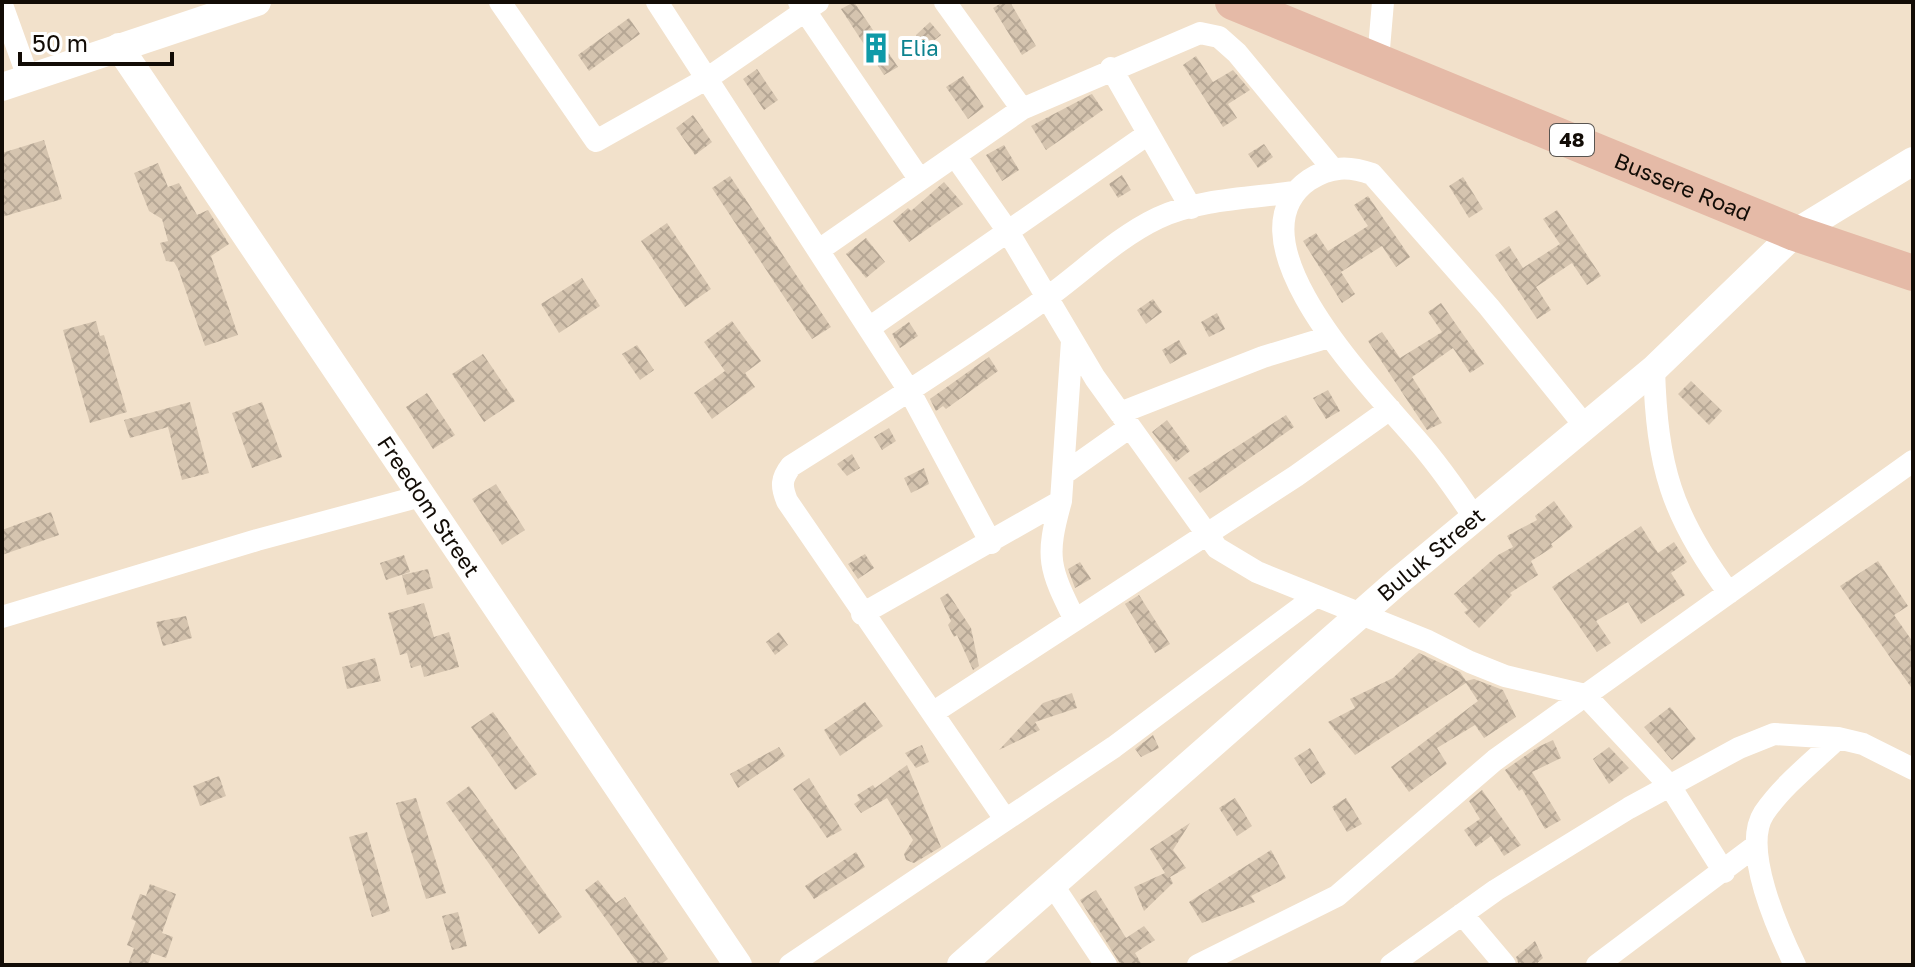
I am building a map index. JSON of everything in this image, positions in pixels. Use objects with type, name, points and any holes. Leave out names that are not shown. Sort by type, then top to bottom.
[{"type":"main road","name":"Bussere Road","points":[[1233,2],[1795,233],[1913,273]]},
{"type":"street","points":[[2,87],[257,2]]},
{"type":"street","points":[[657,2],[910,392],[991,543]]},
{"type":"street","points":[[945,2],[1022,109]]},
{"type":"street","points":[[1378,60],[1383,2]]},
{"type":"street","points":[[505,3],[596,141],[708,78],[808,5],[920,180]]},
{"type":"street","points":[[2,5],[29,80]]},
{"type":"street","points":[[819,250],[1022,109],[1111,68],[1200,33],[1219,37],[1237,53],[1332,168]]},
{"type":"street","name":"Freedom Street","points":[[119,47],[738,965]]},
{"type":"street","points":[[1111,68],[1191,208]]},
{"type":"street","points":[[869,328],[1148,134]]},
{"type":"street","points":[[955,156],[1007,230],[1072,341],[1125,420],[1205,534],[1232,560],[1505,676],[1585,695],[1670,786],[1724,872]]},
{"type":"street","name":"Buluk Street","points":[[961,965],[1474,517],[1654,369],[1795,233],[1913,161]]},
{"type":"street","points":[[1005,819],[787,501],[781,487],[783,477],[791,466],[910,392],[1048,297],[1133,232],[1161,216],[1191,208],[1295,192],[1332,168],[1352,167],[1372,174],[1489,307],[1585,426]]},
{"type":"street","points":[[1295,192],[1286,210],[1288,259],[1294,280],[1329,337],[1450,479],[1474,517]]},
{"type":"street","points":[[1065,473],[1125,420],[1263,357],[1329,337]]},
{"type":"street","points":[[1072,341],[1065,473],[1050,558],[1052,575],[1075,620]]},
{"type":"street","points":[[1654,369],[1656,431],[1671,496],[1696,549],[1729,593]]},
{"type":"street","points":[[934,712],[1390,409]]},
{"type":"street","points":[[1198,965],[1337,896],[1495,760],[1913,461]]},
{"type":"street","points":[[2,617],[257,540],[421,496]]},
{"type":"street","points":[[862,614],[1061,501]]},
{"type":"street","points":[[790,965],[1114,747],[1315,597]]},
{"type":"street","points":[[1391,965],[1462,914],[1629,808],[1774,734],[1838,738],[1863,744],[1913,769]]},
{"type":"street","points":[[1795,965],[1780,934],[1754,847],[1763,814],[1838,738]]},
{"type":"street","points":[[1597,965],[1754,847]]},
{"type":"street","points":[[1052,884],[1106,965]]},
{"type":"street","points":[[1462,914],[1505,965]]},
{"type":"building","name":"Elia","points":[[854,2],[898,67],[884,75],[841,9]]},
{"type":"building","points":[[1010,2],[1036,46],[1022,55],[993,8]]},
{"type":"building","points":[[629,18],[640,34],[589,71],[578,55]]},
{"type":"building","points":[[930,22],[941,35],[926,47],[916,35]]},
{"type":"building","points":[[1196,56],[1213,82],[1233,70],[1250,90],[1228,104],[1237,118],[1223,127],[1183,65]]},
{"type":"building","points":[[757,69],[778,100],[764,110],[743,79]]},
{"type":"building","points":[[963,76],[984,107],[968,119],[946,87]]},
{"type":"building","points":[[1092,94],[1103,110],[1046,150],[1031,126]]},
{"type":"building","points":[[693,115],[712,142],[695,155],[676,128]]},
{"type":"building","points":[[44,140],[62,199],[2,217],[2,153]]},
{"type":"building","points":[[1264,144],[1273,157],[1258,168],[1248,154]]},
{"type":"building","points":[[1004,145],[1019,170],[1002,181],[986,155]]},
{"type":"building","points":[[158,163],[168,187],[179,183],[197,215],[208,210],[229,244],[211,256],[238,335],[205,346],[178,269],[174,262],[166,261],[160,243],[168,241],[162,219],[149,211],[134,173]]},
{"type":"building","points":[[1122,175],[1131,190],[1118,198],[1109,184]]},
{"type":"building","points":[[730,176],[831,327],[812,339],[712,188]]},
{"type":"building","points":[[1463,177],[1483,209],[1469,218],[1449,186]]},
{"type":"building","points":[[944,182],[963,204],[909,242],[893,221],[908,208],[911,211]]},
{"type":"building","points":[[1368,196],[1410,257],[1396,267],[1382,246],[1341,272],[1355,294],[1342,303],[1303,241],[1316,233],[1328,251],[1368,226],[1354,205]]},
{"type":"building","points":[[1557,210],[1601,276],[1587,285],[1572,263],[1536,287],[1551,310],[1537,319],[1495,255],[1509,246],[1523,268],[1560,244],[1543,219]]},
{"type":"building","points":[[667,223],[711,289],[685,307],[641,241]]},
{"type":"building","points":[[866,238],[885,262],[866,278],[846,254]]},
{"type":"building","points":[[582,278],[600,306],[559,333],[541,304]]},
{"type":"building","points":[[1153,299],[1162,312],[1146,324],[1137,310]]},
{"type":"building","points":[[1441,303],[1484,364],[1470,373],[1453,348],[1412,377],[1442,423],[1427,430],[1368,341],[1382,332],[1400,358],[1442,332],[1428,312]]},
{"type":"building","points":[[1217,313],[1225,329],[1209,337],[1201,322]]},
{"type":"building","points":[[96,321],[100,336],[104,335],[127,412],[90,423],[63,330]]},
{"type":"building","points":[[732,321],[761,361],[745,373],[755,387],[712,419],[694,393],[725,371],[704,342]]},
{"type":"building","points":[[909,322],[918,336],[900,348],[892,334]]},
{"type":"building","points":[[1179,340],[1187,354],[1170,364],[1162,350]]},
{"type":"building","points":[[637,345],[654,370],[640,380],[622,354]]},
{"type":"building","points":[[483,354],[515,401],[484,422],[452,374]]},
{"type":"building","points":[[989,357],[998,371],[946,409],[943,406],[936,411],[930,399]]},
{"type":"building","points":[[1691,381],[1722,411],[1709,425],[1678,394]]},
{"type":"building","points":[[1328,390],[1340,411],[1326,419],[1313,398]]},
{"type":"building","points":[[427,393],[455,435],[433,449],[406,407]]},
{"type":"building","points":[[190,402],[209,473],[182,480],[168,427],[130,438],[124,420]]},
{"type":"building","points":[[262,402],[282,457],[252,468],[232,413]]},
{"type":"building","points":[[1286,415],[1294,427],[1200,493],[1188,478]]},
{"type":"building","points":[[1167,420],[1190,451],[1176,462],[1152,432]]},
{"type":"building","points":[[889,428],[896,441],[882,450],[874,437]]},
{"type":"building","points":[[852,454],[860,468],[847,476],[837,464]]},
{"type":"building","points":[[924,468],[929,484],[911,493],[904,478]]},
{"type":"building","points":[[496,484],[525,530],[502,545],[472,499]]},
{"type":"building","points":[[1554,501],[1573,527],[1551,544],[1553,547],[1531,561],[1538,575],[1510,593],[1512,595],[1479,628],[1464,612],[1468,610],[1454,594],[1498,555],[1513,547],[1507,536],[1537,520],[1535,516]]},
{"type":"building","points":[[51,512],[59,535],[2,555],[2,530]]},
{"type":"building","points":[[1641,526],[1658,553],[1674,542],[1687,562],[1671,573],[1685,595],[1641,624],[1628,602],[1596,621],[1611,643],[1597,652],[1552,587]]},
{"type":"building","points":[[865,554],[874,568],[858,579],[848,564]]},
{"type":"building","points":[[404,555],[410,572],[386,580],[380,563]]},
{"type":"building","points":[[1878,561],[1908,606],[1894,615],[1913,642],[1913,690],[1840,586]]},
{"type":"building","points":[[1080,562],[1091,579],[1075,588],[1068,569]]},
{"type":"building","points":[[428,569],[433,588],[407,595],[402,575]]},
{"type":"building","points":[[948,593],[971,628],[979,666],[973,670],[957,635],[954,637],[948,625],[951,621],[940,598]]},
{"type":"building","points":[[1139,595],[1170,644],[1155,653],[1125,604]]},
{"type":"building","points":[[424,603],[434,637],[449,632],[459,667],[424,677],[421,665],[411,668],[407,653],[400,655],[388,613]]},
{"type":"building","points":[[186,616],[192,638],[163,646],[156,622]]},
{"type":"building","points":[[779,632],[788,645],[775,655],[766,642]]},
{"type":"building","points":[[1419,653],[1460,672],[1466,681],[1474,679],[1503,690],[1516,717],[1484,738],[1475,725],[1437,748],[1447,764],[1409,792],[1391,767],[1478,701],[1466,683],[1355,755],[1328,722],[1355,708],[1350,699],[1393,678]]},
{"type":"building","points":[[375,658],[381,681],[347,689],[342,667]]},
{"type":"building","points":[[1072,693],[1077,708],[1035,722],[1040,730],[999,750],[1043,703]]},
{"type":"building","points":[[865,702],[883,726],[840,756],[824,730]]},
{"type":"building","points":[[1670,707],[1696,739],[1672,760],[1644,727]]},
{"type":"building","points":[[493,712],[537,774],[515,790],[471,727]]},
{"type":"building","points":[[1153,735],[1159,748],[1141,757],[1135,749]]},
{"type":"building","points":[[1553,740],[1561,758],[1532,772],[1561,820],[1545,829],[1522,789],[1519,791],[1505,770]]},
{"type":"building","points":[[922,745],[929,762],[916,768],[905,753]]},
{"type":"building","points":[[779,747],[785,756],[738,788],[730,774]]},
{"type":"building","points":[[1609,747],[1629,768],[1609,784],[1593,759]]},
{"type":"building","points":[[1310,748],[1326,774],[1311,784],[1294,758]]},
{"type":"building","points":[[907,765],[941,847],[914,863],[906,860],[904,854],[913,840],[887,798],[861,813],[854,804],[860,800],[857,795],[873,785],[875,788]]},
{"type":"building","points":[[219,776],[226,796],[200,806],[193,786]]},
{"type":"building","points":[[809,778],[842,830],[827,838],[793,789]]},
{"type":"building","points":[[469,786],[562,917],[539,934],[446,803]]},
{"type":"building","points":[[1482,790],[1521,845],[1504,856],[1491,836],[1476,847],[1464,830],[1480,819],[1469,801]]},
{"type":"building","points":[[416,798],[446,893],[426,899],[396,803]]},
{"type":"building","points":[[1235,798],[1252,826],[1237,836],[1219,808]]},
{"type":"building","points":[[1346,798],[1362,824],[1347,832],[1332,807]]},
{"type":"building","points":[[1190,823],[1173,850],[1186,868],[1170,877],[1173,883],[1144,911],[1134,887],[1165,873],[1150,849]]},
{"type":"building","points":[[367,832],[390,911],[372,917],[349,837]]},
{"type":"building","points":[[1271,850],[1286,878],[1251,896],[1255,902],[1202,923],[1189,902]]},
{"type":"building","points":[[856,852],[865,867],[814,899],[805,886]]},
{"type":"building","points":[[598,880],[616,903],[625,897],[668,959],[660,965],[639,965],[585,890]]},
{"type":"building","points":[[150,884],[176,894],[162,933],[173,937],[166,958],[152,953],[148,965],[128,965],[134,948],[127,945],[136,921],[131,919],[140,894],[146,896]]},
{"type":"building","points":[[1096,890],[1126,938],[1144,926],[1155,940],[1135,953],[1142,965],[1121,965],[1080,900]]},
{"type":"building","points":[[458,912],[467,946],[452,950],[442,916]]},
{"type":"building","points":[[1535,941],[1543,958],[1535,965],[1519,965],[1516,957]]},
{"type":"place","name":"Elia","points":[[876,48]]}]
